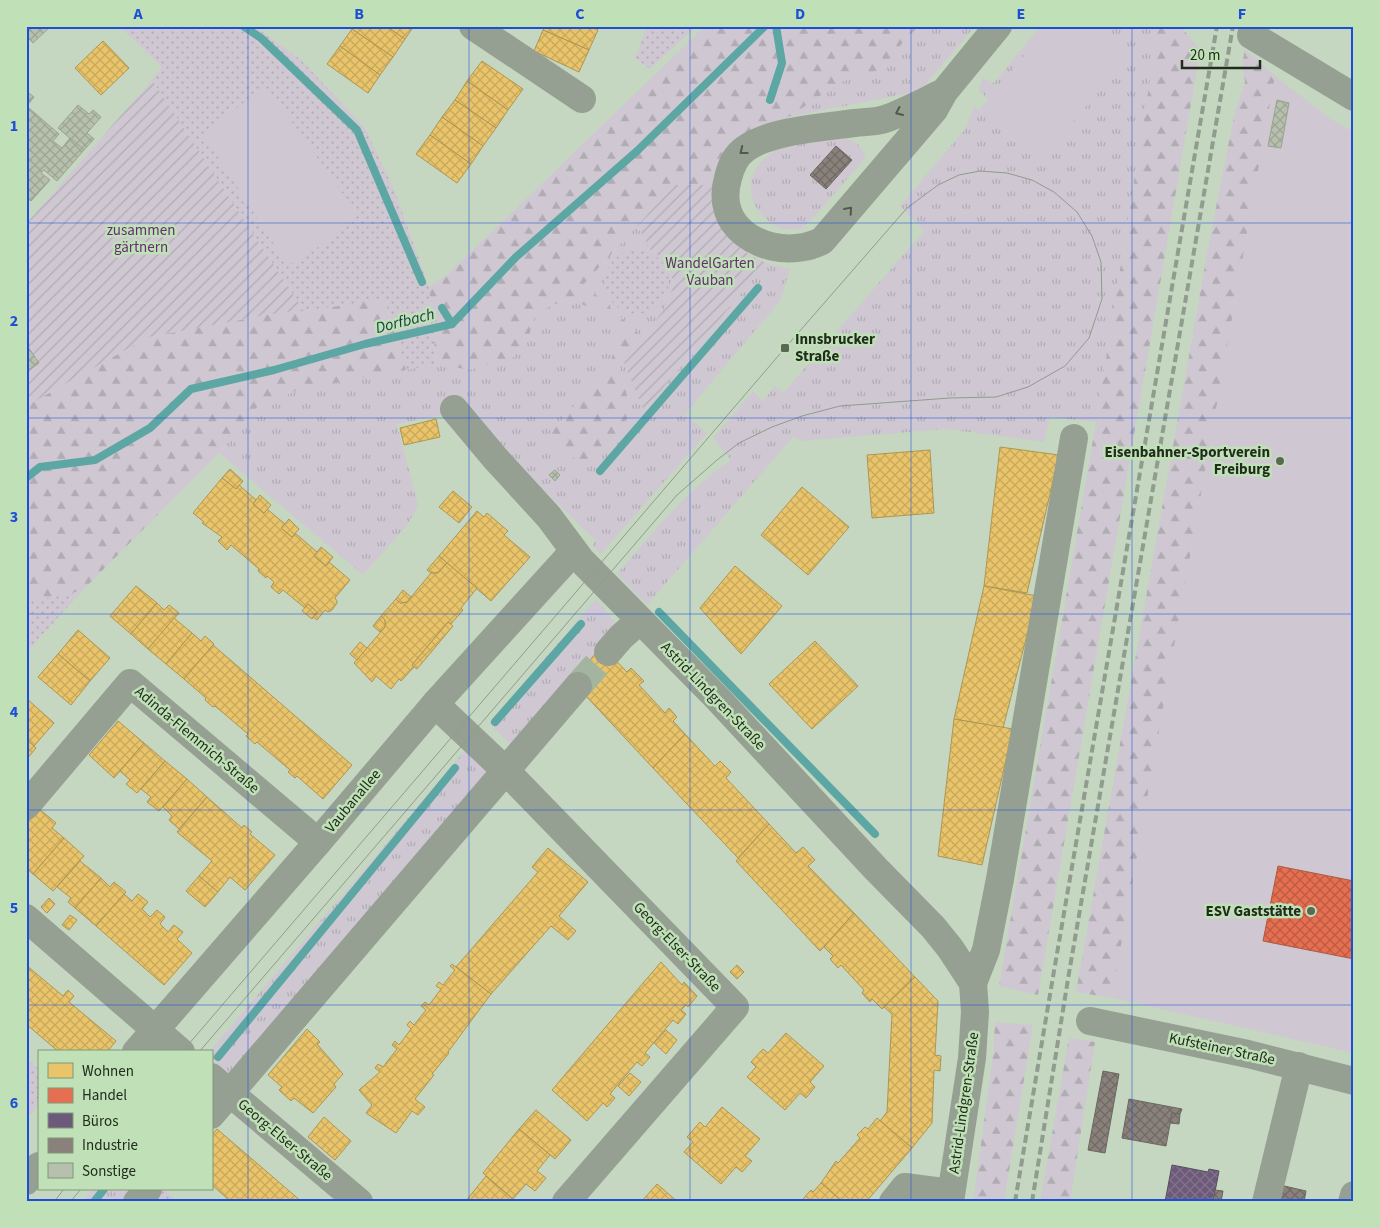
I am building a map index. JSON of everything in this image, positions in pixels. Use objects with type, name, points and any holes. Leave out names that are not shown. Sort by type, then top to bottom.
[{"type":"street","points":[[473,26],[582,99]]},
{"type":"street","points":[[944,92],[884,119],[800,131],[756,142],[745,148],[737,156],[726,184],[726,200],[729,214],[735,225],[742,233],[754,240],[798,258],[806,247],[822,241],[934,110],[944,92],[998,26]]},
{"type":"street","points":[[1251,35],[1354,97]]},
{"type":"street","name":"Astrid-Lindgren-Straße","points":[[454,409],[495,458],[549,517],[573,552],[718,700],[876,869],[933,927],[950,948],[973,983]]},
{"type":"street","name":"Astrid-Lindgren-Straße","points":[[893,1202],[905,1187],[951,1197],[972,1058],[973,983],[986,950],[1000,879],[1074,438]]},
{"type":"street","name":"Vaubanallee","points":[[138,1050],[436,704],[573,552]]},
{"type":"street","points":[[608,652],[639,621]]},
{"type":"street","name":"Adinda-Flemmich-Straße","points":[[26,806],[130,683],[318,842]]},
{"type":"street","points":[[212,1112],[221,1086],[506,772],[578,686]]},
{"type":"street","name":"Georg-Elser-Straße","points":[[436,704],[506,772],[735,1007],[566,1202]]},
{"type":"street","points":[[26,918],[179,1050]]},
{"type":"street","name":"Kufsteiner Straße","points":[[1090,1021],[1299,1066],[1354,1081]]},
{"type":"street","points":[[1266,1202],[1299,1066]]},
{"type":"street","name":"Georg-Elser-Straße","points":[[221,1086],[359,1202]]},
{"type":"street","points":[[26,1181],[38,1167]]},
{"type":"street","points":[[138,1202],[147,1190]]},
{"type":"street","points":[[1352,1202],[1354,1195]]},
{"type":"green space","points":[[119,26],[254,26],[300,59],[365,128],[395,192],[429,287],[436,364],[406,370],[385,299],[304,311],[152,80],[162,67]]},
{"type":"green space","points":[[647,26],[697,26],[650,69],[635,58]]},
{"type":"green space","points":[[705,26],[919,26],[880,70],[840,82],[789,117],[744,136],[717,185],[674,185],[584,284],[637,332],[641,338],[619,363],[631,412],[618,434],[584,464],[544,441],[610,364],[619,332],[594,309],[568,299],[543,309],[535,316],[528,339],[514,357],[470,370],[436,364],[429,287],[446,276]]},
{"type":"green space","points":[[919,26],[975,26],[920,91],[789,117],[840,82],[880,70]]},
{"type":"green space","points":[[1037,26],[1049,26],[988,100],[979,89],[983,78],[994,83],[1039,28]]},
{"type":"green space","points":[[1049,26],[1094,26],[1130,55],[1041,159],[979,110]]},
{"type":"green space","points":[[1094,26],[1170,26],[1158,29],[1096,422],[1050,417],[1044,442],[946,429],[800,441],[794,436],[647,605],[617,574],[685,498],[731,460],[713,438],[753,391],[763,401],[775,386],[783,393],[924,231],[900,206],[966,128],[974,106],[1041,159],[1129,55]]},
{"type":"green space","points":[[1181,26],[1200,51],[1038,995],[999,986],[1096,422],[1158,29]]},
{"type":"green space","points":[[1245,49],[1275,76],[1112,998],[1076,992],[1209,243],[1235,111],[1245,82],[1242,65]]},
{"type":"green space","name":"Eisenbahner-Sportverein Freiburg","points":[[1275,76],[1331,119],[1354,132],[1354,1053],[1112,998]]},
{"type":"green space","name":"zusammen gärtnern","points":[[152,80],[304,311],[283,312],[148,337],[26,406],[26,224]]},
{"type":"green space","points":[[261,89],[276,100],[355,211],[354,221],[296,263],[286,263],[203,134]]},
{"type":"green space","points":[[840,136],[853,141],[864,152],[866,157],[816,215],[801,229],[780,228],[768,221],[760,213],[751,195],[753,176],[758,166],[766,157],[782,147]]},
{"type":"green space","name":"WandelGarten Vauban","points":[[674,185],[717,185],[736,244],[748,254],[766,263],[644,411],[624,363],[664,309],[674,285],[668,263],[651,250],[637,226]]},
{"type":"green space","points":[[637,226],[651,250],[668,263],[674,285],[664,309],[624,363],[644,411],[766,263],[790,269],[780,301],[685,414],[707,433],[600,555],[593,545],[595,540],[462,411],[397,424],[418,505],[408,524],[363,575],[219,453],[258,406],[301,389],[436,364],[470,370],[528,339],[535,316],[543,309],[568,299],[594,309],[619,332],[610,364],[544,441],[631,412],[619,363],[637,332],[584,284]]},
{"type":"green space","points":[[637,250],[649,252],[660,259],[667,270],[669,282],[667,294],[660,305],[649,312],[637,314],[625,312],[614,305],[607,294],[605,282],[607,270],[614,259],[625,252]]},
{"type":"green space","points":[[385,299],[406,370],[301,389],[258,406],[219,453],[82,591],[26,602],[26,406],[148,337],[283,312],[304,311]]},
{"type":"green space","points":[[82,591],[26,653],[26,602]]},
{"type":"green space","points":[[596,599],[616,624],[602,646],[514,748],[489,723]]},
{"type":"green space","points":[[467,748],[490,773],[229,1075],[212,1059],[211,1050]]},
{"type":"green space","points":[[995,1022],[1033,1025],[1004,1202],[973,1202],[993,1056]]},
{"type":"green space","points":[[1069,1038],[1095,1042],[1070,1202],[1040,1202]]},
{"type":"green space","points":[[26,1058],[38,1068],[38,1105],[26,1119]]},
{"type":"green space","points":[[92,1190],[130,1190],[121,1202],[82,1202]]},
{"type":"green space","points":[[159,1190],[165,1190],[178,1202],[149,1202]]},
{"type":"building: Wohnen","points":[[354,26],[386,26],[405,39],[393,57],[352,29]]},
{"type":"building: Wohnen","points":[[386,26],[414,26],[405,39]]},
{"type":"building: Wohnen","points":[[545,26],[589,26],[598,30],[589,50],[543,30]]},
{"type":"building: Wohnen","points":[[352,29],[393,57],[380,75],[340,46]]},
{"type":"building: Wohnen","points":[[543,30],[589,50],[579,72],[534,51]]},
{"type":"building: Wohnen","points":[[103,41],[129,68],[101,95],[75,68]]},
{"type":"building: Wohnen","points":[[340,46],[380,75],[368,93],[327,64]]},
{"type":"building: Wohnen","points":[[482,61],[523,89],[508,110],[467,81]]},
{"type":"building: Wohnen","points":[[467,81],[508,110],[496,128],[455,100]]},
{"type":"building: Wohnen","points":[[455,100],[496,128],[483,146],[442,117]]},
{"type":"building: Wohnen","points":[[442,117],[483,146],[471,164],[430,135]]},
{"type":"building: Wohnen","points":[[430,135],[471,164],[457,183],[416,154]]},
{"type":"building: Wohnen","points":[[436,419],[440,437],[404,445],[400,428]]},
{"type":"building: Wohnen","points":[[1000,447],[1059,455],[1027,593],[984,586]]},
{"type":"building: Wohnen","points":[[930,450],[934,513],[872,518],[867,455]]},
{"type":"building: Wohnen","points":[[230,469],[243,481],[236,489],[222,478]]},
{"type":"building: Wohnen","points":[[222,478],[236,489],[239,485],[256,500],[253,504],[264,513],[267,509],[285,524],[281,528],[292,537],[295,533],[317,552],[314,556],[326,566],[329,562],[350,580],[335,598],[337,603],[332,610],[328,612],[325,610],[317,620],[313,617],[317,612],[308,604],[305,608],[283,590],[279,594],[271,587],[274,582],[267,576],[266,578],[258,571],[259,569],[231,545],[227,550],[218,541],[222,537],[202,523],[204,522],[193,513]]},
{"type":"building: Wohnen","points":[[802,487],[849,527],[808,575],[761,535]]},
{"type":"building: Wohnen","points":[[453,491],[472,507],[459,523],[439,507]]},
{"type":"building: Wohnen","points":[[260,495],[271,505],[264,513],[253,504]]},
{"type":"building: Wohnen","points":[[477,511],[484,517],[487,513],[508,531],[504,535],[530,557],[491,601],[439,556]]},
{"type":"building: Wohnen","points":[[289,519],[299,529],[292,537],[281,528]]},
{"type":"building: Wohnen","points":[[321,547],[333,557],[326,566],[314,556]]},
{"type":"building: Wohnen","points":[[439,556],[447,563],[438,573],[431,573],[427,570]]},
{"type":"building: Wohnen","points":[[447,563],[477,588],[461,608],[463,610],[451,624],[448,622],[401,681],[399,679],[391,689],[376,676],[372,682],[354,663],[385,627],[385,620],[381,616],[396,599],[400,603],[407,602],[431,573],[438,573]]},
{"type":"building: Wohnen","points":[[735,566],[782,606],[741,654],[700,608]]},
{"type":"building: Wohnen","points":[[136,586],[157,603],[131,634],[110,616]]},
{"type":"building: Wohnen","points":[[984,586],[1037,596],[1003,728],[954,719]]},
{"type":"building: Wohnen","points":[[403,590],[411,597],[407,602],[400,603],[396,599]]},
{"type":"building: Wohnen","points":[[157,603],[164,610],[169,605],[179,613],[148,649],[131,634]]},
{"type":"building: Wohnen","points":[[308,604],[317,612],[312,619],[302,611]]},
{"type":"building: Wohnen","points":[[381,616],[385,620],[385,627],[380,632],[373,626]]},
{"type":"building: Wohnen","points":[[174,618],[192,633],[166,664],[148,649]]},
{"type":"building: Wohnen","points":[[448,622],[453,626],[417,669],[412,665]]},
{"type":"building: Wohnen","points":[[78,630],[110,658],[90,681],[58,654]]},
{"type":"building: Wohnen","points":[[192,633],[201,641],[205,636],[214,644],[184,679],[166,664]]},
{"type":"building: Wohnen","points":[[815,641],[858,686],[812,729],[769,684]]},
{"type":"building: Wohnen","points":[[360,642],[367,648],[357,660],[350,654]]},
{"type":"building: Wohnen","points":[[213,645],[352,765],[323,799],[297,776],[295,778],[288,772],[290,770],[257,742],[255,744],[246,736],[248,734],[215,706],[213,707],[205,700],[206,698],[184,679]]},
{"type":"building: Wohnen","points":[[602,646],[627,672],[631,668],[644,681],[639,685],[665,713],[669,708],[677,717],[673,721],[685,734],[653,768],[572,681]]},
{"type":"building: Wohnen","points":[[58,654],[90,681],[71,705],[38,677]]},
{"type":"building: Wohnen","points":[[26,698],[54,723],[34,746],[26,739]]},
{"type":"building: Wohnen","points":[[954,719],[1013,729],[982,865],[938,856]]},
{"type":"building: Wohnen","points":[[118,721],[144,743],[114,778],[89,755]]},
{"type":"building: Wohnen","points":[[685,734],[715,766],[720,761],[731,772],[726,778],[769,824],[738,858],[653,768]]},
{"type":"building: Wohnen","points":[[26,739],[36,748],[26,760]]},
{"type":"building: Wohnen","points":[[144,743],[165,761],[137,793],[126,784],[130,780],[120,771]]},
{"type":"building: Wohnen","points":[[165,761],[187,779],[159,811],[147,802],[151,797],[141,789]]},
{"type":"building: Wohnen","points":[[187,779],[207,797],[179,829],[169,820],[172,816],[163,807]]},
{"type":"building: Wohnen","points":[[207,797],[242,828],[244,825],[252,832],[250,834],[275,855],[245,890],[230,877],[218,892],[199,876],[212,861],[177,832]]},
{"type":"building: Wohnen","points":[[38,808],[56,823],[52,828],[64,838],[33,874],[26,868],[26,823]]},
{"type":"building: Wohnen","points":[[769,824],[796,853],[803,847],[815,860],[808,866],[854,913],[820,951],[736,861]]},
{"type":"building: Wohnen","points":[[64,838],[84,856],[53,891],[33,874]]},
{"type":"building: Wohnen","points":[[548,848],[588,882],[559,916],[576,931],[568,940],[551,926],[491,994],[456,967],[538,872],[532,867]]},
{"type":"building: Wohnen","points":[[80,861],[101,878],[75,908],[68,902],[71,898],[57,887]]},
{"type":"building: Wohnen","points":[[199,876],[218,892],[205,907],[186,891]]},
{"type":"building: Wohnen","points":[[101,878],[110,887],[114,882],[126,892],[96,926],[75,908]]},
{"type":"building: Wohnen","points":[[124,894],[132,901],[138,894],[148,902],[142,909],[150,917],[157,910],[165,917],[160,924],[168,932],[174,925],[183,932],[177,939],[192,953],[164,985],[96,926]]},
{"type":"building: Wohnen","points":[[49,898],[55,904],[47,913],[41,907]]},
{"type":"building: Wohnen","points":[[854,913],[915,977],[882,1009],[872,999],[870,1002],[862,993],[864,990],[841,965],[838,968],[830,959],[833,956],[824,947]]},
{"type":"building: Wohnen","points":[[70,915],[77,920],[69,930],[62,925]]},
{"type":"building: Wohnen","points":[[661,962],[682,985],[684,982],[697,996],[688,1007],[686,1005],[681,1010],[686,1014],[678,1024],[673,1020],[645,1053],[650,1057],[642,1066],[637,1062],[610,1094],[615,1098],[607,1107],[603,1103],[587,1121],[552,1090]]},
{"type":"building: Wohnen","points":[[452,964],[491,994],[415,1099],[425,1107],[418,1115],[412,1111],[396,1133],[366,1113],[372,1105],[359,1090],[380,1072],[375,1068],[378,1064],[383,1067],[397,1049],[392,1045],[395,1041],[399,1045],[411,1029],[407,1025],[410,1021],[414,1025],[426,1010],[421,1006],[425,1002],[429,1005],[441,989],[436,986],[439,982],[443,985],[455,970],[450,966]]},
{"type":"building: Wohnen","points":[[26,965],[63,996],[68,990],[74,996],[69,1002],[116,1041],[109,1050],[57,1050],[26,1024]]},
{"type":"building: Wohnen","points":[[737,965],[744,972],[737,979],[730,972]]},
{"type":"building: Wohnen","points":[[915,977],[938,1001],[935,1055],[941,1056],[940,1071],[934,1070],[932,1123],[912,1148],[880,1121],[887,1112],[892,1014],[884,1007]]},
{"type":"building: Wohnen","points":[[307,1029],[320,1042],[317,1044],[343,1074],[334,1084],[336,1087],[313,1113],[294,1098],[291,1101],[279,1090],[282,1087],[268,1075]]},
{"type":"building: Wohnen","points":[[666,1030],[677,1040],[666,1054],[654,1043]]},
{"type":"building: Wohnen","points":[[786,1033],[824,1066],[810,1082],[815,1087],[806,1098],[800,1093],[785,1110],[747,1077],[756,1067],[751,1062],[763,1049],[768,1053]]},
{"type":"building: Wohnen","points":[[630,1073],[641,1082],[629,1096],[618,1086]]},
{"type":"building: Wohnen","points":[[722,1107],[760,1139],[745,1156],[752,1161],[742,1172],[736,1167],[721,1184],[684,1152],[693,1142],[687,1137],[700,1122],[705,1127]]},
{"type":"building: Wohnen","points":[[536,1110],[571,1140],[555,1159],[519,1129]]},
{"type":"building: Wohnen","points":[[324,1117],[351,1141],[335,1160],[308,1137]]},
{"type":"building: Wohnen","points":[[877,1118],[912,1148],[866,1202],[843,1202],[821,1183],[836,1161],[838,1163],[860,1138],[857,1135],[865,1127],[868,1129]]},
{"type":"building: Wohnen","points":[[217,1129],[302,1202],[231,1202],[212,1185],[212,1135]]},
{"type":"building: Wohnen","points":[[519,1129],[550,1155],[537,1171],[546,1178],[535,1191],[526,1184],[513,1199],[483,1173]]},
{"type":"building: Wohnen","points":[[486,1176],[515,1201],[465,1202]]},
{"type":"building: Wohnen","points":[[821,1183],[843,1202],[805,1202],[803,1199]]},
{"type":"building: Wohnen","points":[[657,1184],[678,1202],[641,1202]]},
{"type":"building: Handel","name":"ESV Gaststätte","points":[[1278,866],[1354,881],[1354,959],[1263,941]]},
{"type":"building: Büros","points":[[1172,1165],[1208,1172],[1209,1169],[1219,1171],[1213,1202],[1165,1202]]},
{"type":"building: Industrie","points":[[836,146],[852,160],[826,189],[810,175]]},
{"type":"building: Industrie","points":[[1103,1071],[1119,1074],[1105,1153],[1088,1150]]},
{"type":"building: Industrie","points":[[1129,1099],[1182,1109],[1180,1114],[1172,1113],[1166,1146],[1122,1138]]},
{"type":"building: Industrie","points":[[1172,1113],[1180,1114],[1179,1124],[1170,1123]]},
{"type":"building: Industrie","points":[[1280,1185],[1306,1191],[1304,1202],[1276,1202]]},
{"type":"building: Industrie","points":[[1215,1190],[1223,1191],[1221,1202],[1215,1202]]},
{"type":"building: Sonstige","points":[[26,26],[51,26],[33,43],[26,36]]},
{"type":"building: Sonstige","points":[[26,91],[34,97],[26,107]]},
{"type":"building: Sonstige","points":[[1277,100],[1289,103],[1281,148],[1268,146]]},
{"type":"building: Sonstige","points":[[78,105],[89,114],[93,110],[101,117],[87,133],[94,139],[84,150],[58,128]]},
{"type":"building: Sonstige","points":[[29,108],[59,134],[53,141],[62,148],[70,138],[84,150],[57,181],[44,170],[41,173],[50,180],[31,201],[26,197],[26,162],[29,159],[26,156],[26,111]]},
{"type":"building: Sonstige","points":[[26,344],[39,363],[26,372]]},
{"type":"building: Sonstige","points":[[555,470],[560,475],[555,481],[549,475]]},
{"type":"waterway","points":[[243,26],[261,38],[357,130],[422,282]]},
{"type":"waterway","name":"Dorfbach","points":[[26,478],[40,467],[95,460],[150,428],[191,389],[274,370],[365,344],[452,324],[516,257],[637,151],[765,26]]},
{"type":"waterway","points":[[770,100],[782,63],[776,26]]},
{"type":"waterway","points":[[600,471],[758,288]]},
{"type":"waterway","points":[[442,308],[452,324]]},
{"type":"waterway","points":[[659,612],[875,834]]},
{"type":"waterway","points":[[495,722],[581,624]]},
{"type":"waterway","points":[[218,1057],[455,768]]},
{"type":"waterway","points":[[94,1202],[103,1190]]},
{"type":"tunnel","points":[[578,686],[608,652]]},
{"type":"tram line","points":[[184,1050],[907,208],[938,185],[959,175],[980,171],[1007,173],[1032,180],[1054,192],[1077,212],[1092,236],[1101,262],[1102,299],[1089,338],[1065,366],[1028,387],[996,397],[950,398],[840,406],[802,416],[772,427],[739,443],[717,460],[677,495],[201,1050]]},
{"type":"tram line","points":[[54,1202],[63,1190]]},
{"type":"tram line","points":[[70,1202],[80,1190]]},
{"type":"railway","points":[[1015,1202],[1217,26]]},
{"type":"railway","points":[[1032,1202],[1069,973],[1233,26]]},
{"type":"place","name":"Innsbrucker Straße","points":[[785,348]]},
{"type":"place","name":"Eisenbahner-Sportverein Freiburg","points":[[1280,461]]},
{"type":"place","name":"ESV Gaststätte","points":[[1311,911]]}]
